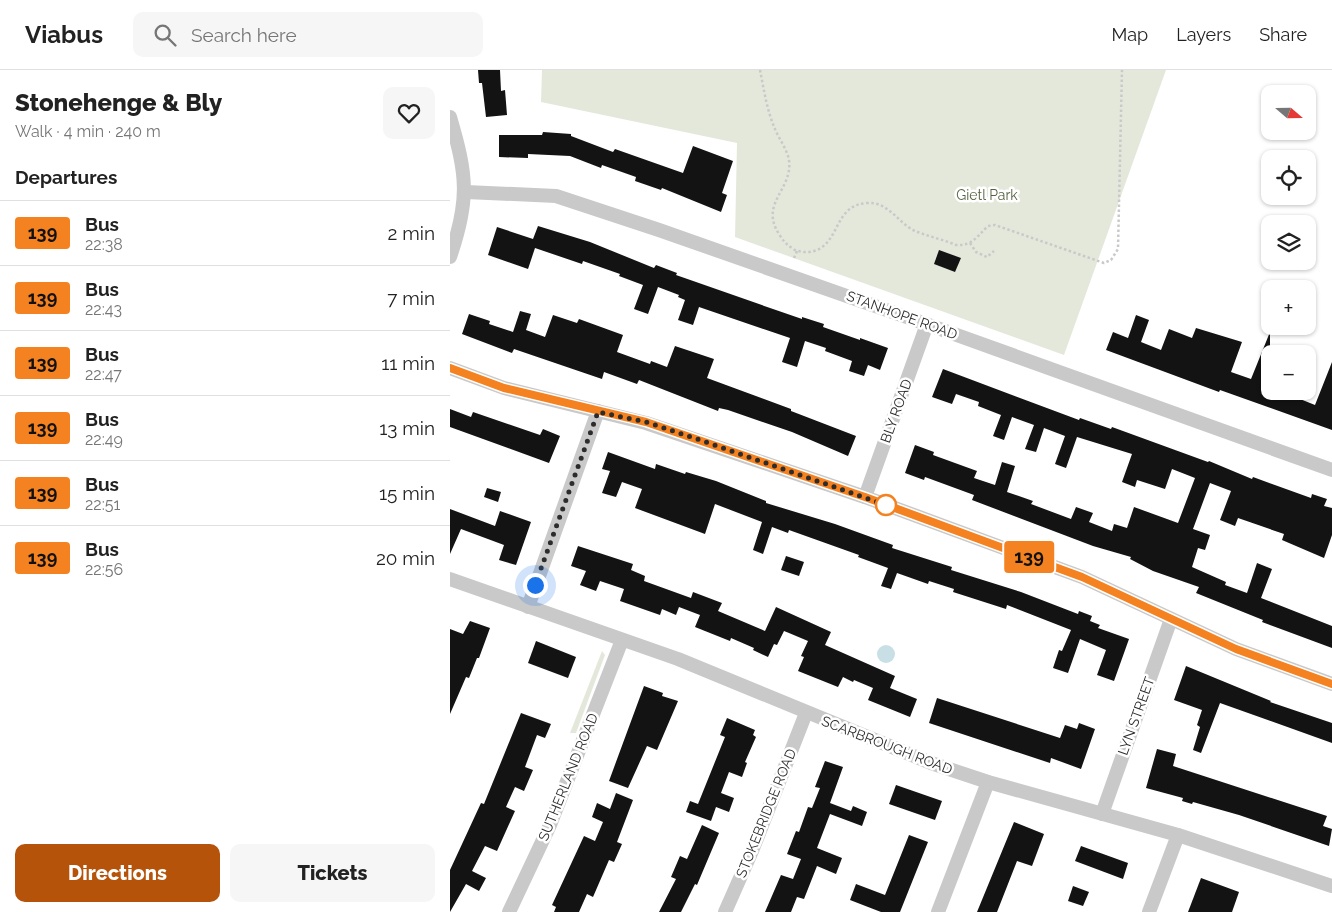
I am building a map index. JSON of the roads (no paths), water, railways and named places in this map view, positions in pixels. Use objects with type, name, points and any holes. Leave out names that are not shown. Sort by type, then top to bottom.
[{"type":"street","points":[[450,117],[463,167],[466,192],[462,217],[450,257]]},
{"type":"street","name":"STANHOPE ROAD","points":[[466,192],[556,196],[927,324],[1332,470]]},
{"type":"street","name":"BLY ROAD","points":[[865,497],[927,324]]},
{"type":"street","points":[[450,368],[504,388],[646,422],[865,497],[1082,577],[1236,649],[1332,684]]},
{"type":"street","points":[[528,607],[598,412]]},
{"type":"street","name":"SCARBROUGH ROAD","points":[[450,579],[723,677],[806,713],[931,763],[988,782],[1178,835],[1332,886]]},
{"type":"street","name":"LYN STREET","points":[[1102,814],[1171,618]]},
{"type":"street","name":"SUTHERLAND ROAD","points":[[508,912],[550,825],[622,640]]},
{"type":"street","name":"STOKEBRIDGE ROAD","points":[[725,912],[752,851],[806,713]]},
{"type":"street","points":[[938,912],[988,782]]},
{"type":"street","points":[[1149,912],[1178,835]]},
{"type":"water","points":[[882,645],[890,645],[895,650],[893,661],[882,663],[877,658],[877,650]]},
{"type":"park label","name":"Gietl Park","points":[[987,195]]}]
